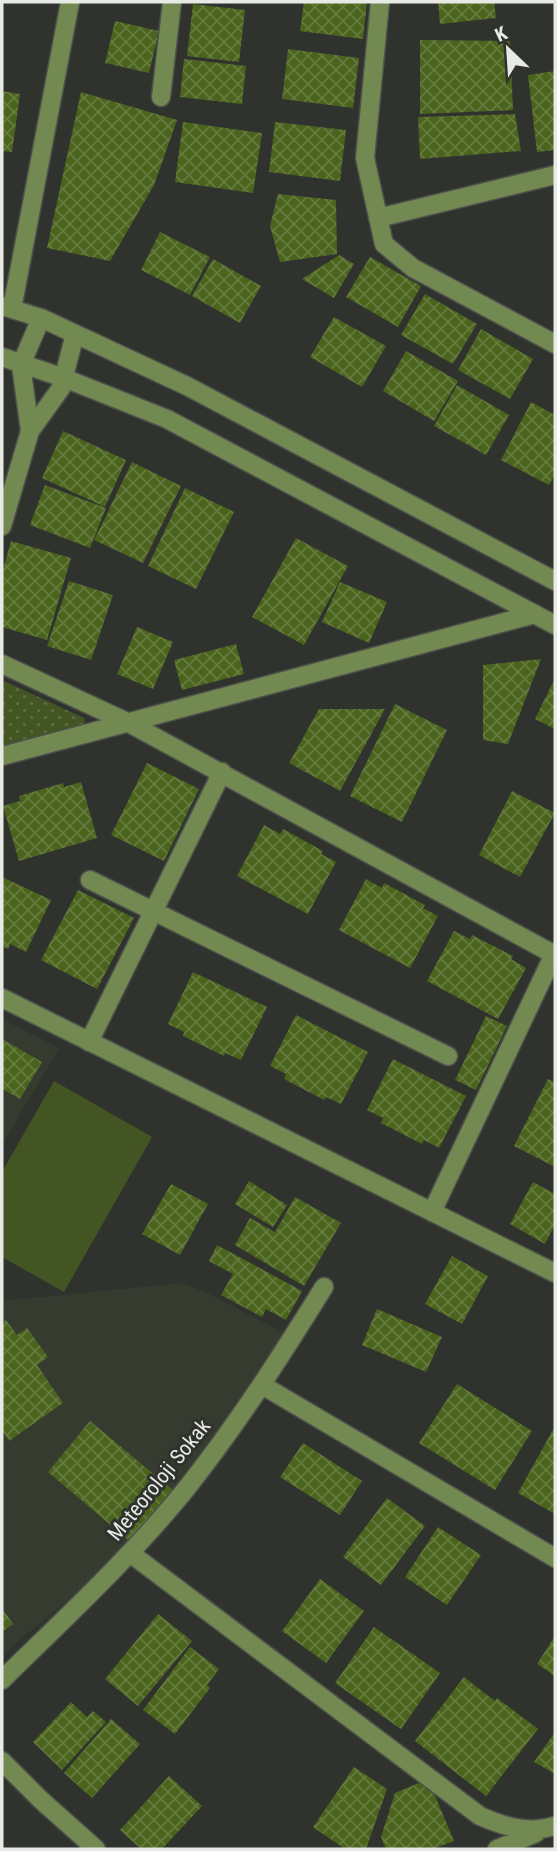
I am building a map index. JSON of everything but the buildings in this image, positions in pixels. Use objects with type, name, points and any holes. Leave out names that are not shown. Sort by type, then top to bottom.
[{"type":"street","points":[[70,2],[7,308],[41,317],[187,386],[555,581]]},
{"type":"street","points":[[161,97],[172,2]]},
{"type":"street","points":[[380,2],[365,158],[384,244],[413,268],[555,344]]},
{"type":"street","points":[[378,218],[555,175]]},
{"type":"street","points":[[30,431],[21,365],[41,317]]},
{"type":"street","points":[[2,526],[30,431],[61,388],[75,334]]},
{"type":"street","points":[[2,357],[64,378],[167,419],[555,625]]},
{"type":"street","points":[[2,756],[535,614]]},
{"type":"street","points":[[2,664],[129,723],[555,954],[432,1212]]},
{"type":"street","points":[[89,1042],[222,772]]},
{"type":"street","points":[[90,880],[448,1056]]},
{"type":"street","points":[[2,998],[555,1273]]},
{"type":"street","name":"Meteoroloji Sokak","points":[[2,1680],[130,1553],[186,1488],[262,1385],[324,1287]]},
{"type":"street","points":[[262,1385],[555,1558]]},
{"type":"street","points":[[130,1553],[480,1816],[505,1827],[527,1830],[553,1827]]},
{"type":"street","points":[[2,1761],[96,1849]]},
{"type":"street","points":[[497,1849],[553,1827]]},
{"type":"shaded area","points":[[2,1019],[59,1048],[2,1145]]},
{"type":"shaded area","points":[[182,1283],[286,1334],[183,1487],[129,1549],[2,1655],[2,1301]]},
{"type":"green space","points":[[2,680],[84,718],[85,726],[2,747]]},
{"type":"green space","points":[[54,1081],[152,1137],[64,1292],[2,1257],[2,1172]]}]
